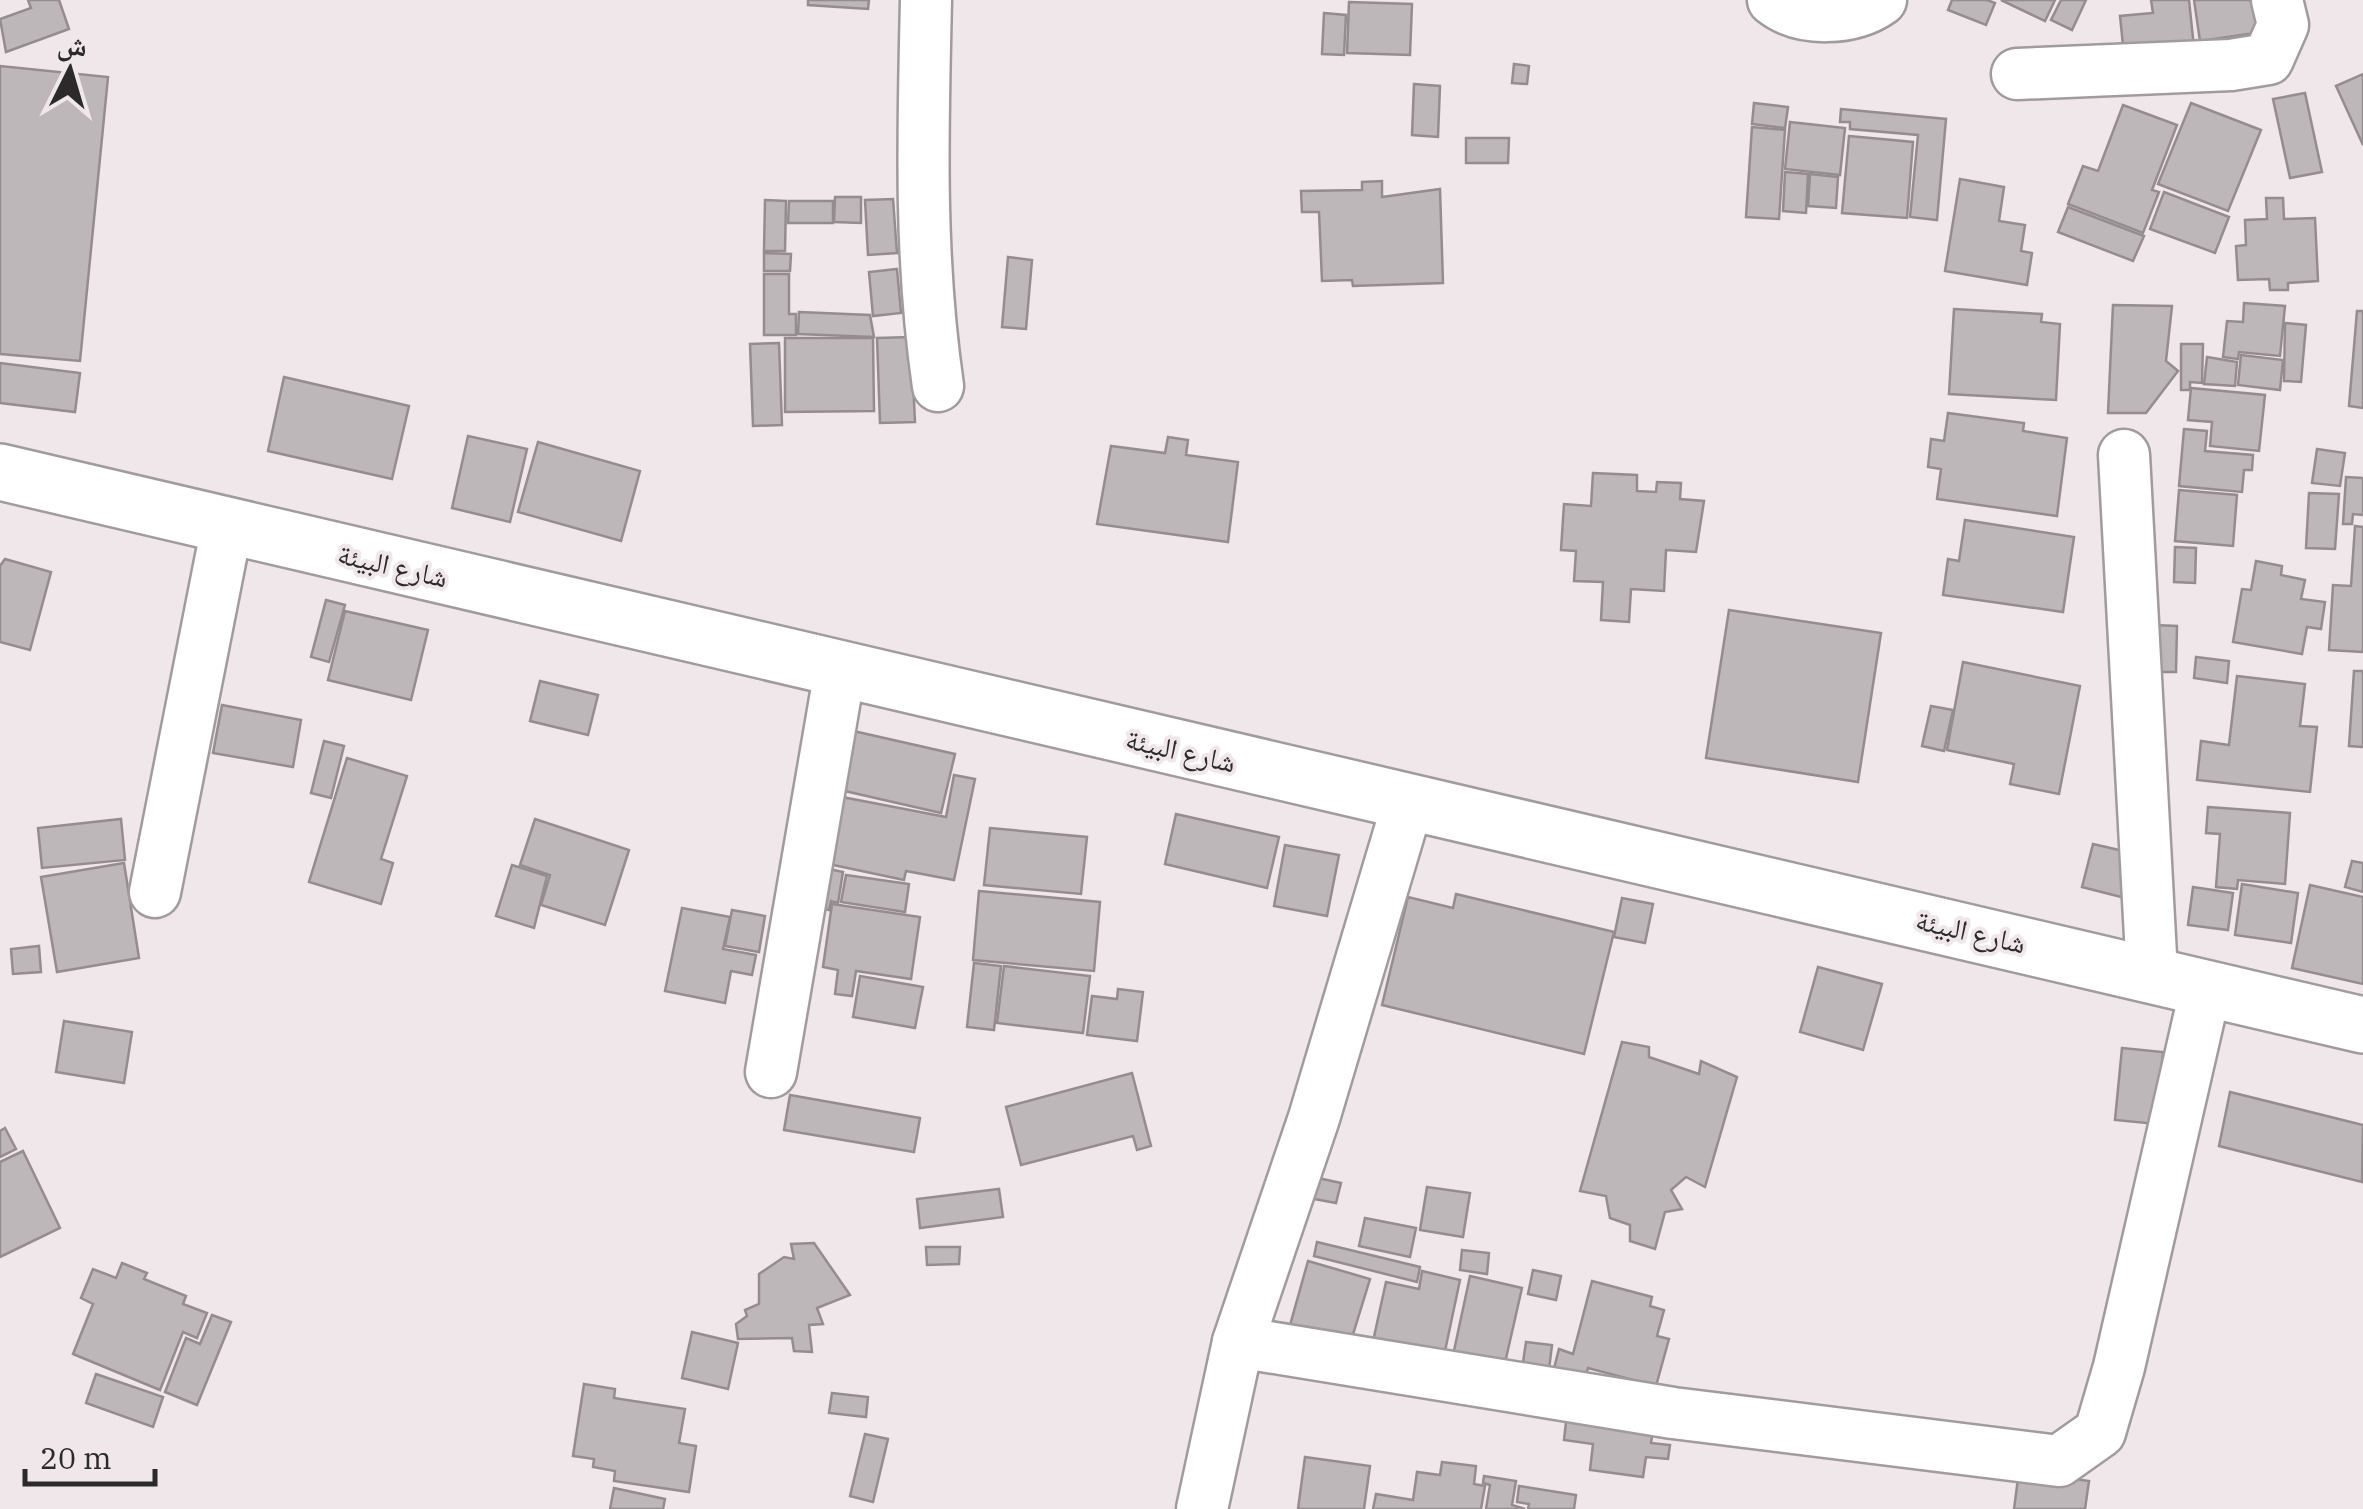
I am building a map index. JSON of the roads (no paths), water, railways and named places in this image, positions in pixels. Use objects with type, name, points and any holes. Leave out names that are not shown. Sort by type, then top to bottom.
[{"type":"street","points":[[926,0],[922,219],[927,309],[938,386]]},
{"type":"street","points":[[1773,0],[1818,16],[1861,14],[1880,0]]},
{"type":"street","points":[[2017,74],[2232,66],[2268,59],[2283,25],[2277,0]]},
{"type":"street","points":[[2124,455],[2152,974]]},
{"type":"street","name":"شارع البيئة","points":[[0,472],[2363,1025]]},
{"type":"street","points":[[155,892],[227,526]]},
{"type":"street","points":[[771,1072],[840,670]]},
{"type":"street","points":[[1202,1509],[1238,1342],[1314,1118],[1408,802]]},
{"type":"street","points":[[1238,1342],[1673,1413],[2058,1461],[2100,1432],[2120,1367],[2206,987]]}]
